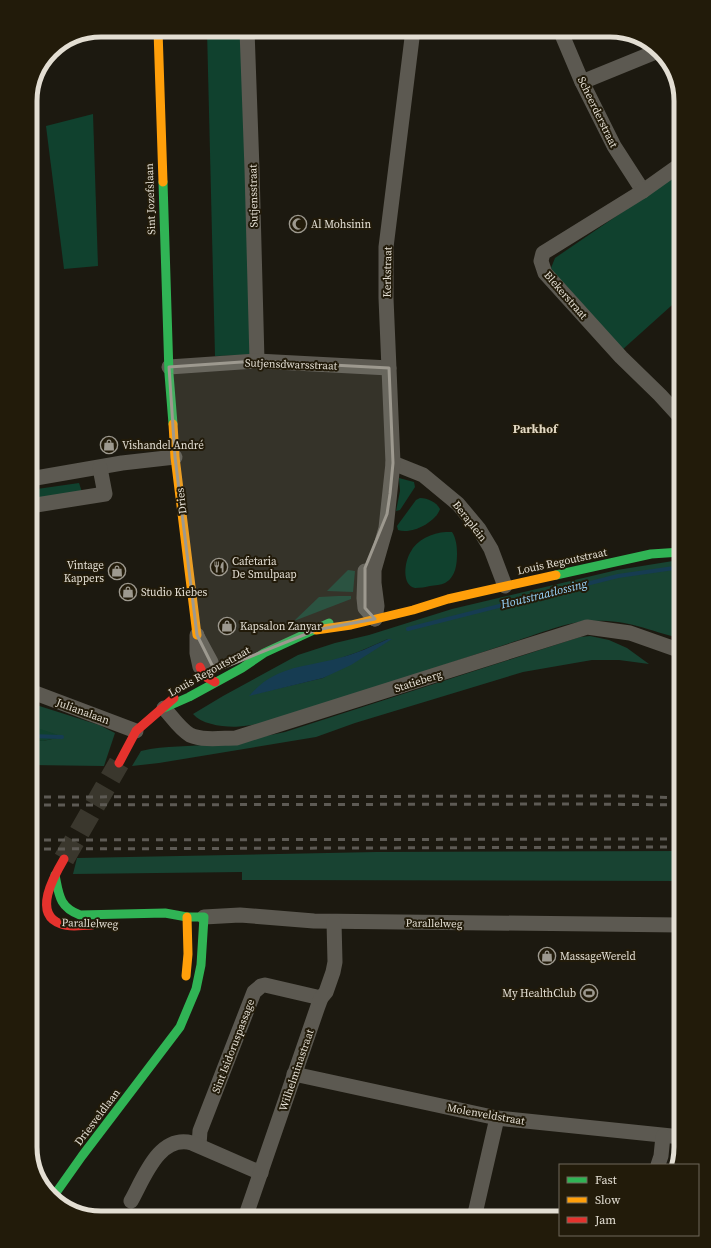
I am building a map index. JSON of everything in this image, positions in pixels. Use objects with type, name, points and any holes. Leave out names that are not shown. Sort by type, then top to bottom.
[{"type":"street","name":"Sint Jozefslaan","points":[[158,37],[168,367]]},
{"type":"street","name":"Sutjensstraat","points":[[247,37],[257,361]]},
{"type":"street","name":"Kerkstraat","points":[[373,609],[374,570],[386,528],[393,463],[386,298],[386,247],[412,37]]},
{"type":"street","name":"Scheerderstraat","points":[[563,37],[582,82],[614,146],[643,191]]},
{"type":"street","points":[[582,82],[652,53]]},
{"type":"street","name":"Blekerstraat","points":[[674,169],[643,191],[543,253],[541,261],[545,273],[621,357],[674,410]]},
{"type":"street","name":"Sutjensdwarsstraat","points":[[168,367],[257,361],[389,368]]},
{"type":"street","name":"Dries","points":[[168,367],[175,457],[197,635],[197,653],[205,671],[215,682]]},
{"type":"street","points":[[37,478],[136,461],[175,457]]},
{"type":"street","name":"Beraplein","points":[[393,463],[423,475],[458,504],[479,529],[491,549],[505,586]]},
{"type":"street","points":[[37,505],[105,494],[100,468]]},
{"type":"street","name":"Louis Regoutstraat","points":[[316,630],[351,625],[373,609],[413,610],[448,599],[505,586],[651,554],[674,552]]},
{"type":"street","name":"Louis Regoutstraat","points":[[409,602],[448,599]]},
{"type":"street","name":"Louis Regoutstraat","points":[[227,666],[239,660],[264,653],[344,616]]},
{"type":"street","name":"Statieberg","points":[[164,708],[181,728],[190,734],[204,739],[236,738],[587,627],[630,633],[674,649]]},
{"type":"street","name":"Louis Regoutstraat","points":[[164,708],[189,697],[242,668],[264,653]]},
{"type":"street","name":"Louis Regoutstraat","points":[[119,764],[136,731],[164,708],[179,692]]},
{"type":"street","name":"Julianalaan","points":[[37,694],[136,731]]},
{"type":"street","points":[[37,913],[46,910],[48,893],[64,859]]},
{"type":"street","points":[[56,875],[58,893],[63,906]]},
{"type":"street","name":"Parallelweg","points":[[100,925],[61,924],[50,918],[46,910],[63,906],[80,915],[165,913],[187,917],[240,916],[334,922],[674,925]]},
{"type":"street","points":[[183,988],[188,954],[187,917]]},
{"type":"street","name":"Parallelweg","points":[[165,924],[187,917]]},
{"type":"street","name":"Driesveldlaan","points":[[56,1192],[160,1051],[180,1027],[196,989],[202,965],[204,917]]},
{"type":"street","name":"Wilhelminastraat","points":[[247,1211],[321,998],[326,992],[333,972],[335,962],[334,922]]},
{"type":"street","name":"Sint Isidoruspassage","points":[[199,1145],[200,1131],[254,992],[261,986],[266,985],[321,998]]},
{"type":"street","name":"Driesveldlaan","points":[[160,1051],[171,1023]]},
{"type":"street","name":"Molenveldstraat","points":[[294,1074],[497,1118],[674,1137]]},
{"type":"street","points":[[476,1211],[497,1118]]},
{"type":"street","points":[[658,1164],[661,1156],[663,1136]]},
{"type":"street","points":[[131,1201],[148,1169],[163,1149],[173,1143],[185,1141],[199,1145],[261,1172]]},
{"type":"highlighted area","points":[[257,361],[389,368],[393,463],[390,494],[387,514],[365,568],[365,608],[375,619],[316,630],[215,671],[197,635],[175,457],[169,367]]},
{"type":"green space","points":[[207,37],[243,37],[250,355],[215,356]]},
{"type":"green space","points":[[93,114],[98,266],[64,269],[46,126]]},
{"type":"green space","points":[[674,177],[674,303],[622,350],[558,279],[551,268],[555,258]]},
{"type":"green space","points":[[399,478],[414,482],[415,487],[400,510],[396,511],[400,491]]},
{"type":"green space","points":[[79,483],[83,495],[37,503],[37,489]]},
{"type":"green space","points":[[420,498],[434,502],[440,509],[438,514],[428,523],[416,529],[409,531],[398,530],[397,526],[416,500]]},
{"type":"green space","points":[[452,532],[456,545],[457,557],[454,574],[449,580],[440,585],[417,588],[411,586],[406,578],[405,572],[408,557],[413,548],[421,540],[430,535]]},
{"type":"green space","points":[[674,561],[674,636],[631,624],[618,622],[577,622],[548,630],[290,716],[267,722],[232,727],[210,724],[197,718],[193,714],[298,655],[452,609],[617,570]],"holes":[[[391,639],[323,678],[250,695]]]},
{"type":"green space","points":[[348,570],[355,571],[353,592],[327,591]]},
{"type":"green space","points":[[351,596],[351,599],[294,621],[319,597]]},
{"type":"green space","points":[[590,636],[609,640],[627,648],[649,664],[619,660],[592,660],[523,672],[355,723],[316,737],[159,763],[132,766],[141,751],[224,743],[285,732],[580,637]]},
{"type":"green space","points":[[37,705],[99,725],[115,733],[104,766],[37,765],[37,741],[43,741],[61,737],[38,728]]},
{"type":"green space","points":[[37,728],[48,730],[62,737],[43,741],[37,741]]},
{"type":"green space","points":[[674,851],[674,881],[242,880],[242,872],[73,874],[77,858],[376,852]]},
{"type":"water","points":[[388,639],[392,639],[351,665],[323,678],[249,696],[269,678],[280,673],[302,666],[345,656],[364,650]]},
{"type":"waterway","name":"Houtstraatlossing","points":[[408,629],[618,576],[674,568]]},
{"type":"waterway","name":"Houtstraatlossing","points":[[37,736],[62,737]]},
{"type":"tunnel","points":[[64,859],[119,763]]},
{"type":"railway","points":[[37,797],[630,796],[674,798]]},
{"type":"railway","points":[[37,805],[674,805]]},
{"type":"railway","points":[[37,840],[674,839]]},
{"type":"railway","points":[[37,849],[674,847]]},
{"type":"traffic: fast","points":[[163,182],[169,374],[173,424]]},
{"type":"traffic: fast","points":[[556,575],[651,554],[674,552]]},
{"type":"traffic: fast","points":[[164,708],[189,697],[242,668],[264,653],[329,623]]},
{"type":"traffic: fast","points":[[55,875],[61,900],[73,912],[80,915],[165,913],[187,917],[204,917],[201,965],[196,989],[180,1027],[56,1192]]},
{"type":"traffic: slow","points":[[158,37],[163,182]]},
{"type":"traffic: slow","points":[[173,424],[175,457],[197,635]]},
{"type":"traffic: slow","points":[[316,630],[351,625],[413,610],[448,599],[556,575]]},
{"type":"traffic: slow","points":[[186,976],[188,954],[187,917]]},
{"type":"traffic: jam","points":[[200,667],[204,676],[215,682]]},
{"type":"traffic: jam","points":[[119,763],[136,731],[174,698]]},
{"type":"traffic: jam","points":[[64,859],[51,884],[48,894],[48,912],[52,919],[61,924],[72,926],[92,925]]},
{"type":"place","name":"Al Mohsinin","points":[[298,224]]},
{"type":"place","name":"Vishandel André","points":[[109,445]]},
{"type":"place","name":"Cafetaria De Smulpaap","points":[[219,567]]},
{"type":"place","name":"Vintage Kappers","points":[[117,571]]},
{"type":"place","name":"Studio Kiebes","points":[[128,592]]},
{"type":"place","name":"Kapsalon Zanyar","points":[[227,626]]},
{"type":"place","name":"MassageWereld","points":[[547,956]]},
{"type":"place","name":"My HealthClub","points":[[589,993]]},
{"type":"district","name":"Parkhof","points":[[535,429]]}]
